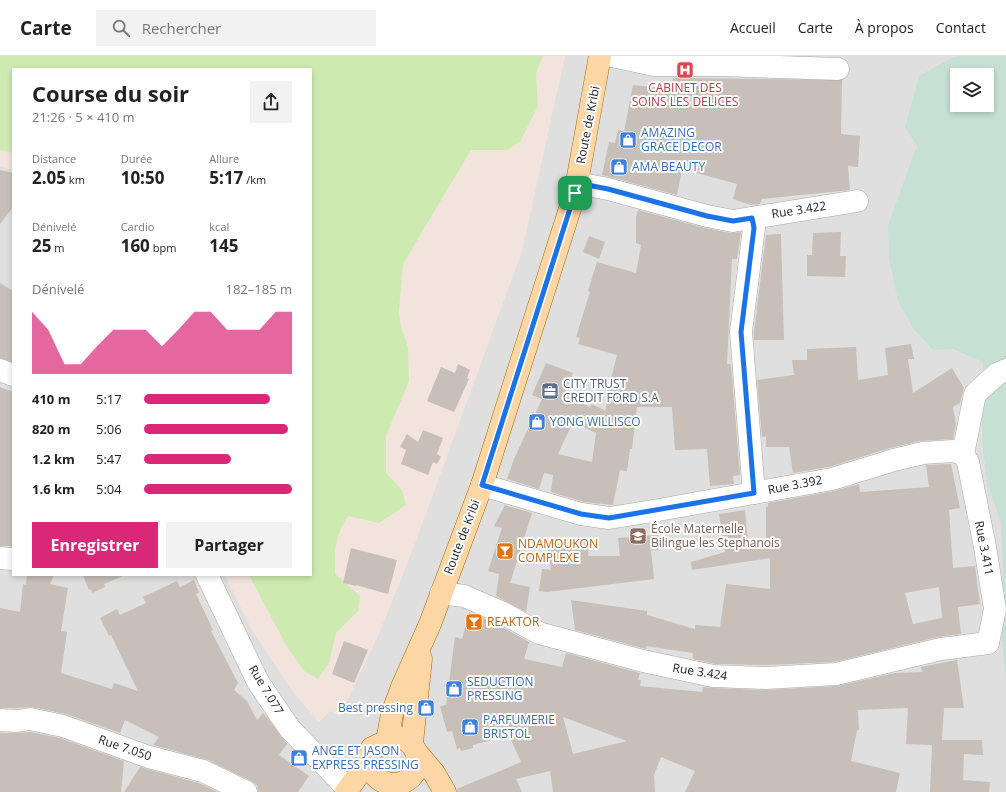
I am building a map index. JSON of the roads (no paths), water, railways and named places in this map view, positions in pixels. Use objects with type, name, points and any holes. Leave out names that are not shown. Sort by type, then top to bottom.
[{"type":"main road","name":"Route de Kribi","points":[[387,741],[392,714],[402,687],[430,624],[482,485],[575,193],[600,56]]},
{"type":"main road","points":[[369,760],[372,772],[381,781],[401,787],[414,774],[418,764],[414,748],[421,657],[430,624]]},
{"type":"main road","points":[[347,790],[369,760],[372,748],[387,741],[392,735],[403,737],[414,748],[434,773],[446,792]]},
{"type":"street","points":[[612,56],[654,65],[721,65],[838,69]]},
{"type":"street","name":"Rue 3.422","points":[[577,183],[608,189],[707,216],[733,221],[857,201]]},
{"type":"street","points":[[752,218],[754,228],[741,332],[754,493]]},
{"type":"street","points":[[0,370],[12,375]]},
{"type":"street","points":[[962,454],[975,394],[997,374],[1006,370]]},
{"type":"street","name":"Rue 3.392","points":[[482,485],[581,514],[609,518],[832,478],[923,453],[953,451],[962,454]]},
{"type":"street","name":"Rue 3.411","points":[[962,454],[968,462],[985,547],[995,609],[979,644]]},
{"type":"street","points":[[0,558],[12,559]]},
{"type":"street","name":"Rue 7.077","points":[[206,576],[258,682],[290,729],[347,790]]},
{"type":"street","name":"Rue 3.424","points":[[441,593],[464,596],[501,612],[539,633],[643,661],[713,676],[766,678],[836,674],[941,649],[979,644]]},
{"type":"street","name":"Rue 7.050","points":[[0,720],[17,721],[30,719],[63,726],[149,757],[203,771],[246,792]]},
{"type":"place","name":"CABINET DES SOINS LES DELICES","points":[[685,70]]},
{"type":"place","name":"AMAZING GRACE DECOR","points":[[628,140]]},
{"type":"place","name":"AMA BEAUTY","points":[[619,167]]},
{"type":"place","name":"CITY TRUST CREDIT FORD S.A","points":[[550,391]]},
{"type":"place","name":"YONG WILLISCO","points":[[537,422]]},
{"type":"place","name":"École Maternelle Bilingue les Stephanois","points":[[638,536]]},
{"type":"place","name":"NDAMOUKON COMPLEXE","points":[[505,551]]},
{"type":"place","name":"REAKTOR","points":[[474,622]]},
{"type":"place","name":"SEDUCTION PRESSING","points":[[454,689]]},
{"type":"place","name":"Best pressing","points":[[426,708]]},
{"type":"place","name":"PARFUMERIE BRISTOL","points":[[470,727]]},
{"type":"place","name":"ANGE ET JASON EXPRESS PRESSING","points":[[299,758]]}]
